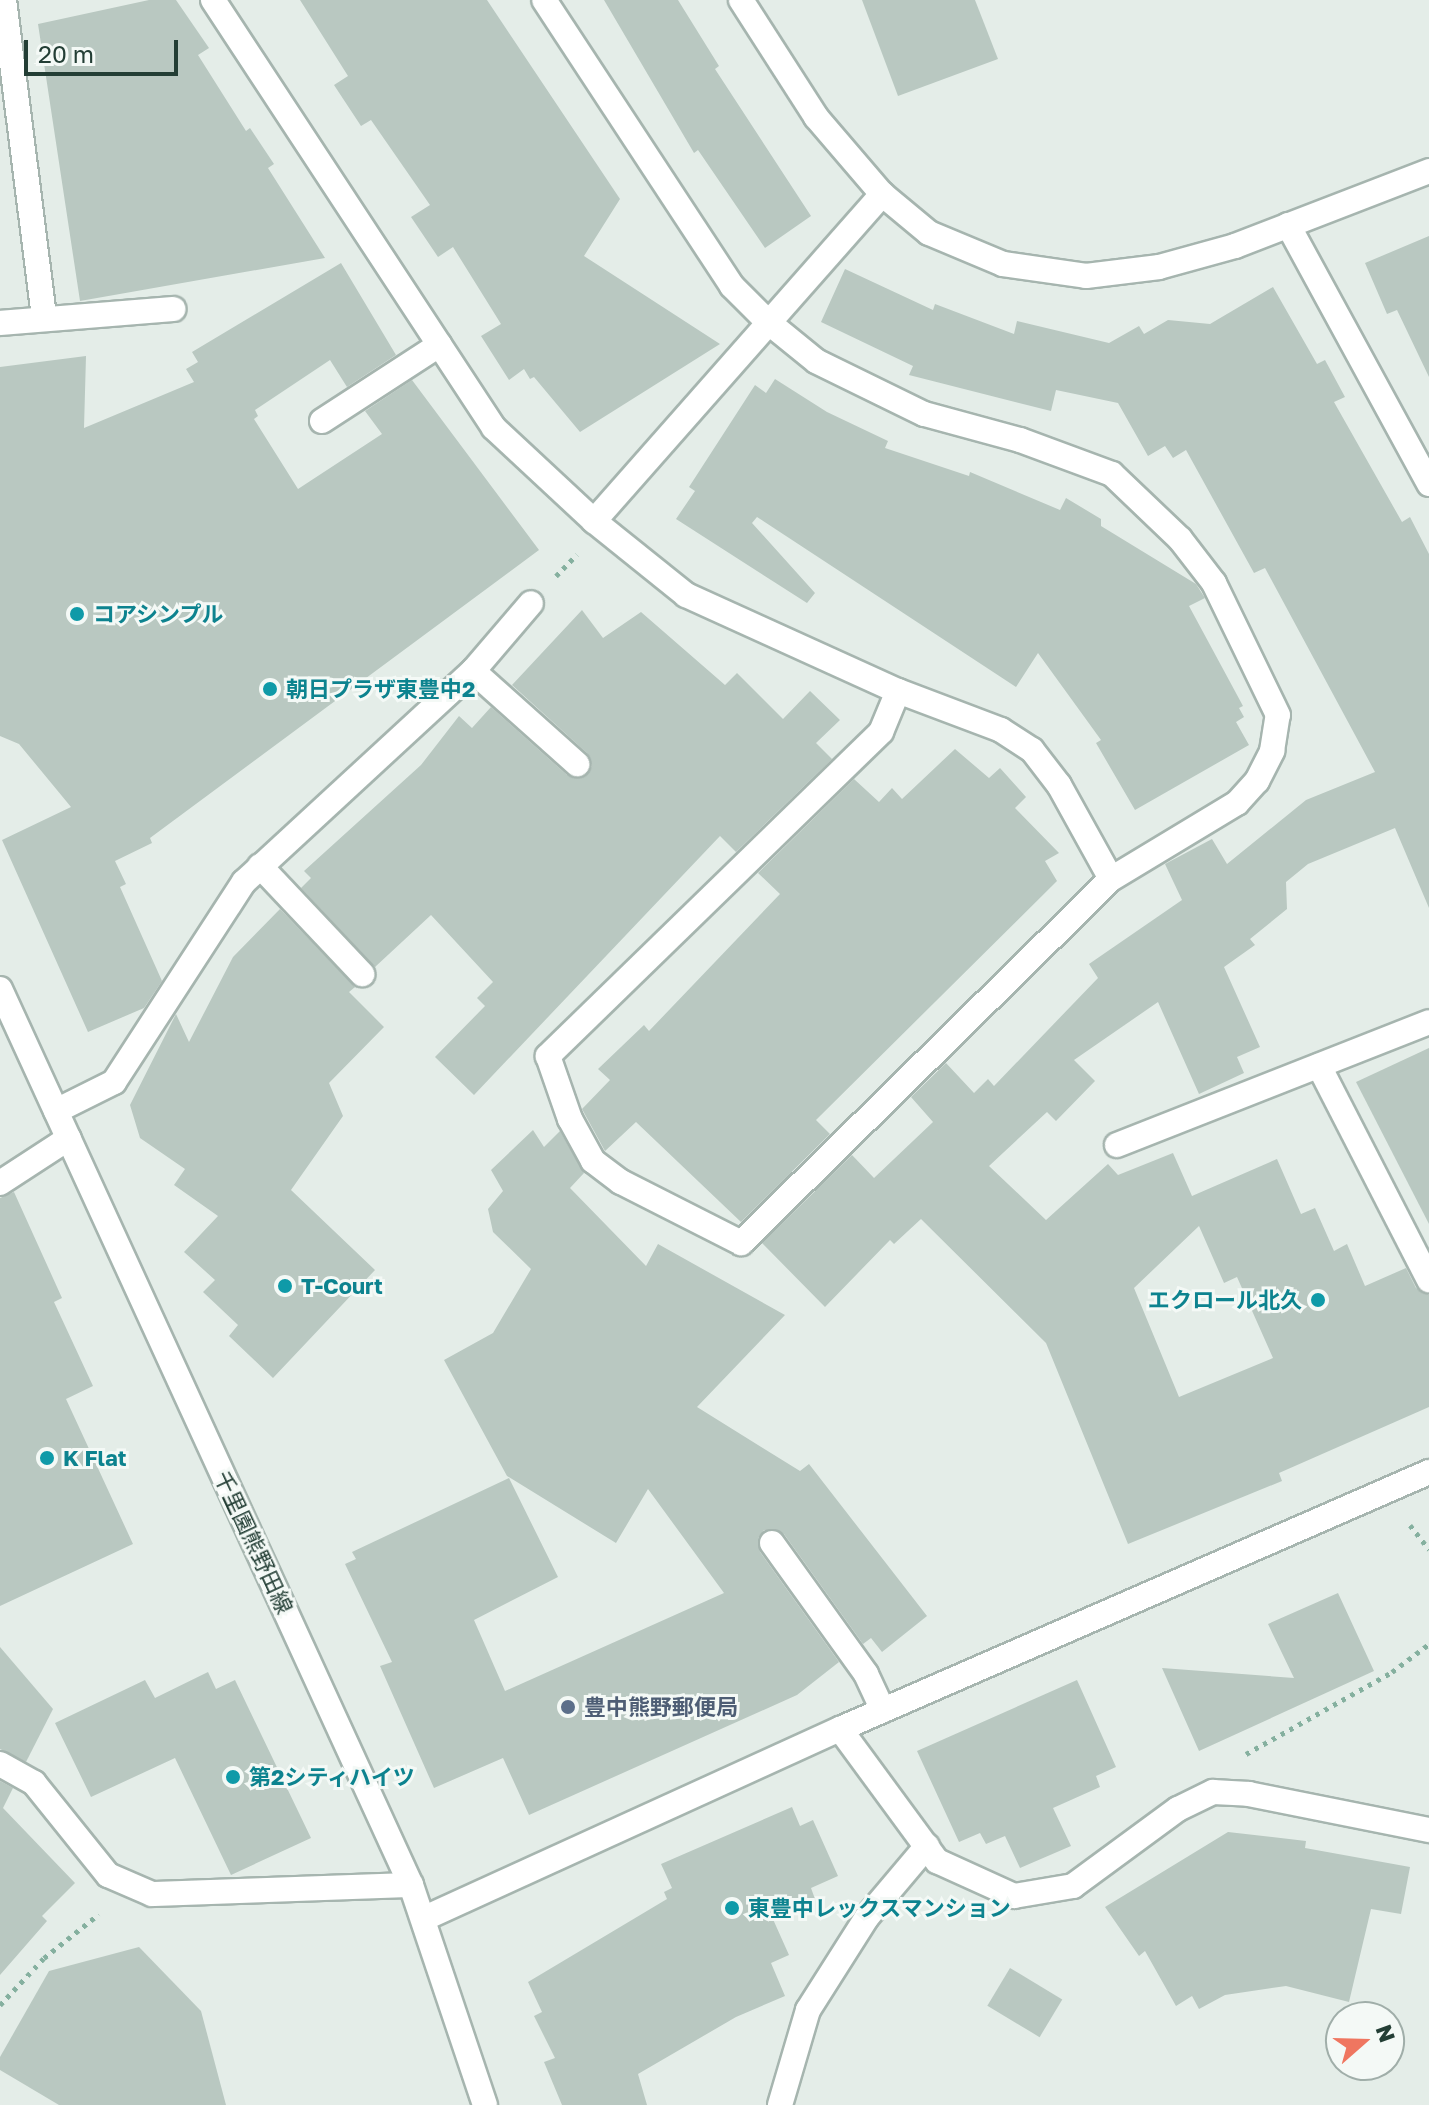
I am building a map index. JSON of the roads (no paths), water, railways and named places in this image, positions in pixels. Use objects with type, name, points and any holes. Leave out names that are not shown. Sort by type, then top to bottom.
[{"type":"street","points":[[4,0],[44,318]]},
{"type":"street","points":[[213,0],[494,428],[594,521],[686,595],[898,691],[1001,730],[1032,750],[1059,785],[1111,879]]},
{"type":"street","points":[[544,0],[732,286],[768,322],[816,361],[924,414],[1020,440],[1112,474],[1163,521],[1214,583],[1278,715],[1272,751],[1257,781],[1237,803],[1111,879],[741,1243],[621,1182],[593,1161],[570,1119],[548,1056],[881,732],[898,691]]},
{"type":"street","points":[[741,0],[816,117],[882,194],[929,233],[991,259],[1086,276],[1159,267],[1288,225],[1429,171]]},
{"type":"street","points":[[594,521],[882,194]]},
{"type":"street","points":[[1288,225],[1429,484]]},
{"type":"street","points":[[0,323],[173,309]]},
{"type":"street","points":[[322,421],[439,345]]},
{"type":"street","points":[[56,1111],[114,1082],[244,882],[473,671],[531,603]]},
{"type":"street","points":[[473,671],[577,764]]},
{"type":"street","points":[[260,866],[362,974]]},
{"type":"street","name":"千里園熊野田線","points":[[0,989],[411,1885],[425,1918],[485,2105]]},
{"type":"street","points":[[1117,1145],[1429,1022]]},
{"type":"street","points":[[1319,1066],[1429,1280]]},
{"type":"street","points":[[0,1183],[69,1138]]},
{"type":"street","points":[[425,1918],[840,1729],[1429,1472]]},
{"type":"street","points":[[772,1543],[866,1674],[883,1710]]},
{"type":"street","points":[[840,1729],[942,1866],[1014,1896],[1065,1889],[1198,1798],[1232,1791],[1429,1830]]},
{"type":"street","points":[[0,1764],[34,1783],[108,1875],[152,1894],[411,1885]]},
{"type":"street","points":[[780,2105],[808,2010],[867,1917],[927,1846]]},
{"type":"place","name":"コアシンプル","points":[[77,614]]},
{"type":"place","name":"朝日プラザ東豊中2","points":[[270,689]]},
{"type":"place","name":"T-Court","points":[[285,1286]]},
{"type":"place","name":"エクロール北久","points":[[1318,1300]]},
{"type":"place","name":"K Flat","points":[[47,1458]]},
{"type":"place","name":"豊中熊野郵便局","points":[[568,1707]]},
{"type":"place","name":"第2シティハイツ","points":[[233,1777]]},
{"type":"place","name":"東豊中レックスマンション","points":[[732,1908]]}]
